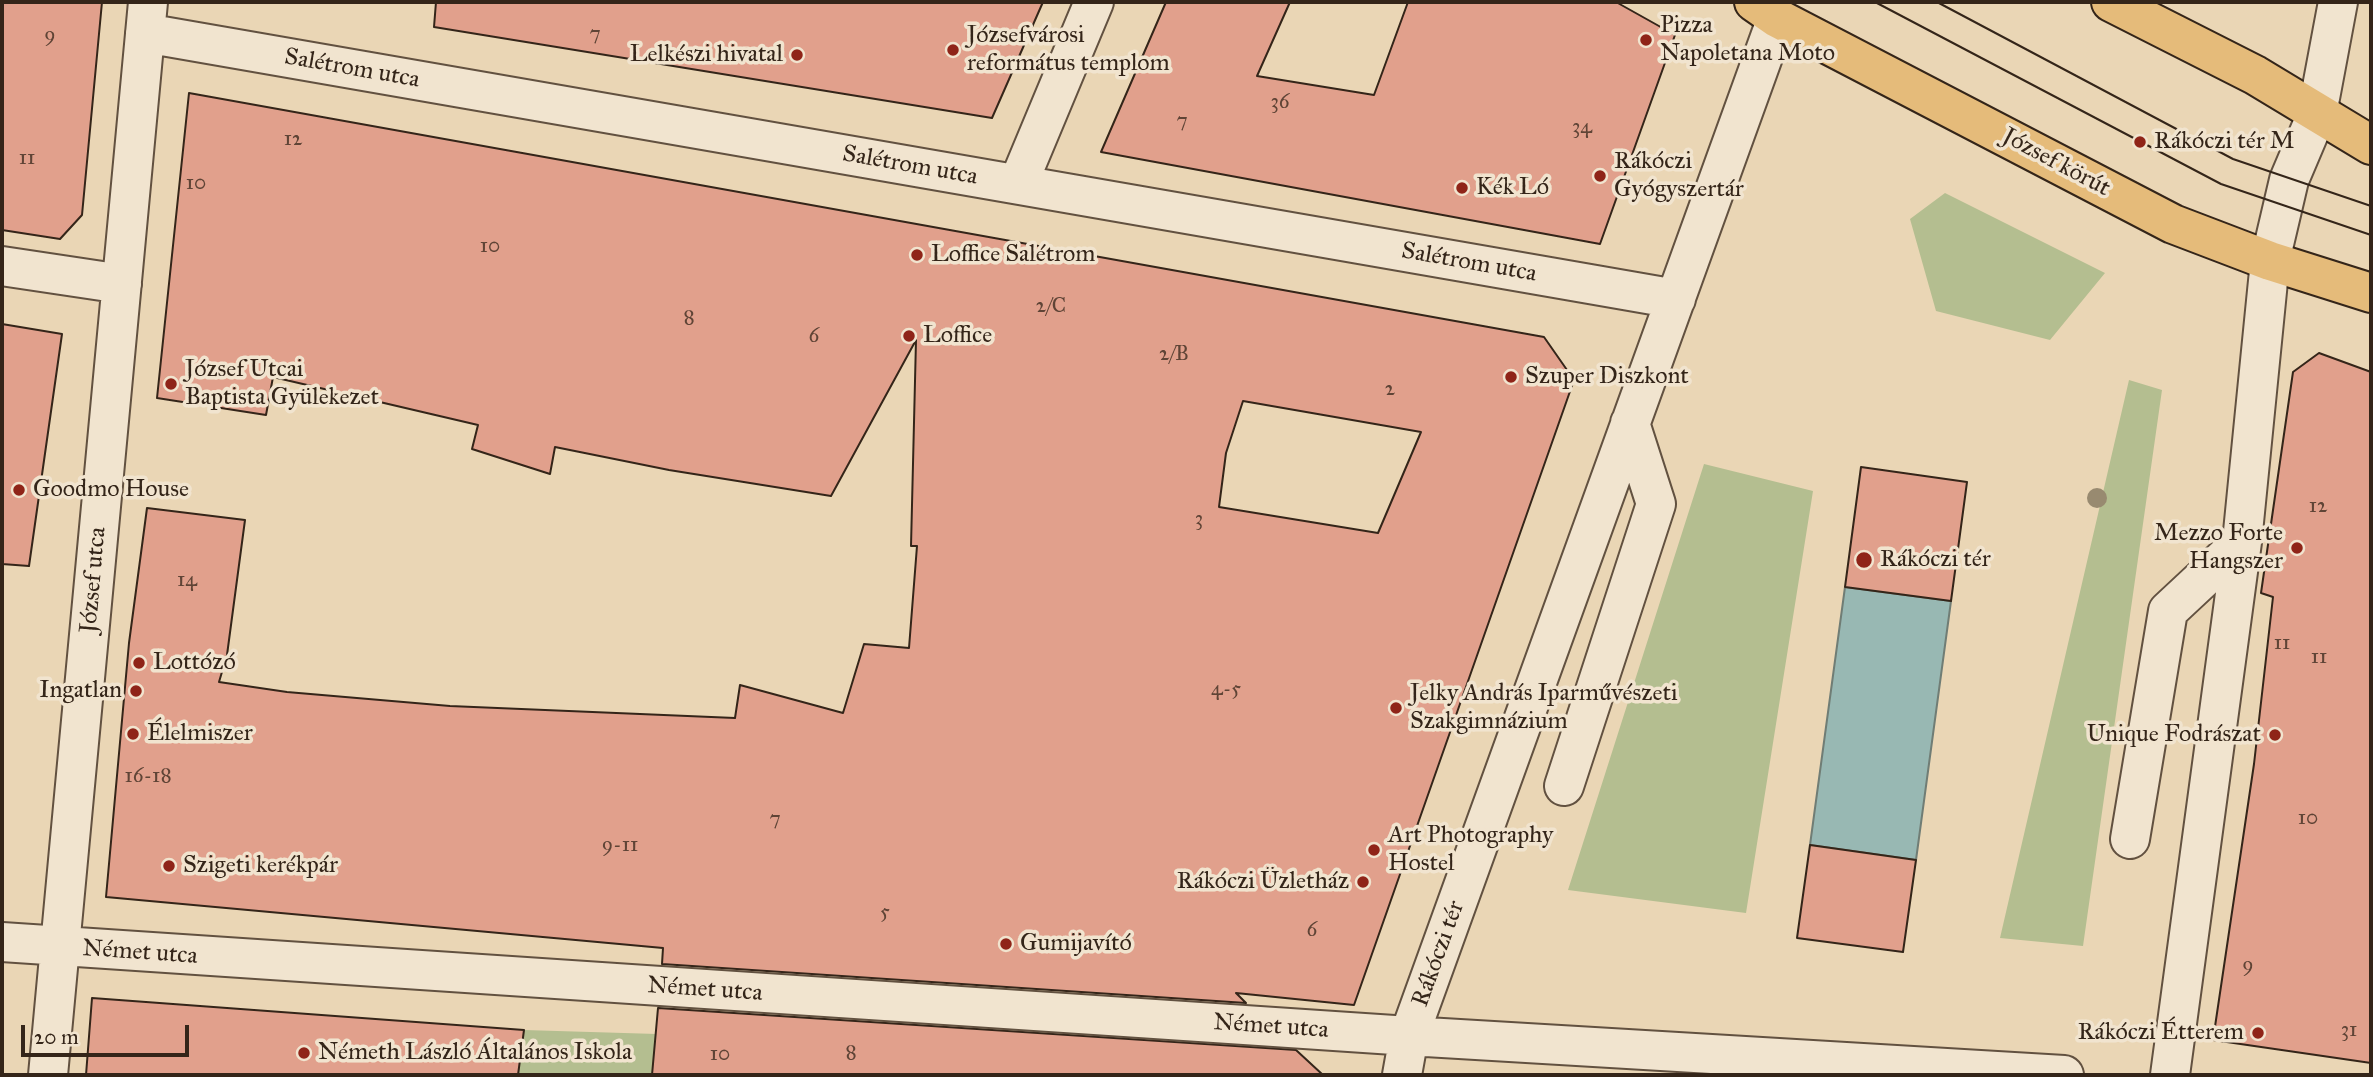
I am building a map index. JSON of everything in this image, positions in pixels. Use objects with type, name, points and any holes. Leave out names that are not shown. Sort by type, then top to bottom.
[{"type":"main road","points":[[2111,2],[2255,75],[2371,145]]},
{"type":"main road","name":"József körút","points":[[1765,10],[2173,224],[2270,261],[2371,293]]},
{"type":"street","points":[[1018,184],[1094,2]]},
{"type":"street","points":[[2169,1075],[2242,542],[2270,261],[2290,180],[2317,114],[2338,2]]},
{"type":"street","name":"Rákóczi tér","points":[[1765,10],[1676,299],[1409,1037],[2064,1075]]},
{"type":"street","name":"Salétrom utca","points":[[147,17],[1018,184],[1676,299]]},
{"type":"street","name":"József utca","points":[[48,1075],[147,17]]},
{"type":"street","points":[[2,266],[122,284]]},
{"type":"street","points":[[1564,786],[1656,504],[1630,424]]},
{"type":"street","points":[[2130,839],[2168,611],[2242,542]]},
{"type":"street","name":"Német utca","points":[[2,942],[1409,1037]]},
{"type":"street","points":[[1402,1075],[1409,1037]]},
{"type":"green space","points":[[1945,193],[2105,273],[2050,340],[1936,311],[1910,219]]},
{"type":"green space","points":[[2129,380],[2162,390],[2083,946],[2000,938]]},
{"type":"green space","points":[[1704,464],[1813,491],[1746,913],[1568,890]]},
{"type":"green space","points":[[524,1030],[657,1034],[652,1075],[518,1075]]},
{"type":"water","points":[[1845,587],[1951,601],[1916,860],[1810,845]]},
{"type":"building","points":[[2,2],[102,2],[82,215],[60,239],[2,230]]},
{"type":"building","points":[[436,2],[1043,2],[992,118],[434,27]]},
{"type":"building","points":[[1166,2],[1290,2],[1257,76],[1374,95],[1408,2],[1616,2],[1675,35],[1600,244],[1101,152]]},
{"type":"building","points":[[189,93],[1544,337],[1574,380],[1354,1005],[1236,993],[1246,1003],[662,964],[663,948],[106,897],[129,643],[147,508],[245,520],[227,655],[219,682],[287,692],[450,706],[735,718],[740,685],[843,713],[864,644],[909,648],[917,546],[911,546],[916,340],[831,496],[669,470],[555,447],[550,474],[472,449],[478,425],[273,377],[266,415],[157,398]],"holes":[[[1243,401],[1421,432],[1378,533],[1219,507],[1226,453]]]},
{"type":"building","points":[[2,324],[62,334],[29,566],[2,564]]},
{"type":"building","points":[[2319,353],[2371,372],[2371,1063],[2213,1040],[2254,764],[2273,597],[2261,593],[2293,372]]},
{"type":"building","points":[[1861,467],[1967,482],[1951,601],[1845,587]]},
{"type":"building","points":[[1810,845],[1916,860],[1903,952],[1797,938]]},
{"type":"building","name":"Németh László Általános Iskola","points":[[92,998],[524,1030],[518,1075],[86,1075]]},
{"type":"building","points":[[658,1008],[1296,1050],[1323,1075],[652,1075]]},
{"type":"tram line","points":[[1875,2],[2221,184],[2371,235]]},
{"type":"tram line","points":[[1937,2],[2233,159],[2371,206]]},
{"type":"place","name":"Pizza Napoletana Moto","points":[[1646,40]]},
{"type":"place","name":"Józsefvárosi református templom","points":[[953,50]]},
{"type":"place","name":"Lelkészi hivatal","points":[[797,55]]},
{"type":"place","name":"Rákóczi tér M","points":[[2140,142]]},
{"type":"place","name":"Rákóczi Gyógyszertár","points":[[1600,176]]},
{"type":"place","name":"Kék Ló","points":[[1462,188]]},
{"type":"place","name":"Loffice Salétrom","points":[[917,255]]},
{"type":"place","name":"Loffice","points":[[909,336]]},
{"type":"place","name":"Szuper Diszkont","points":[[1511,377]]},
{"type":"place","name":"József Utcai Baptista Gyülekezet","points":[[171,384]]},
{"type":"place","name":"Goodmo House","points":[[19,490]]},
{"type":"place","name":"Mezzo Forte Hangszer","points":[[2297,548]]},
{"type":"place","name":"Rákóczi tér","points":[[1864,560]]},
{"type":"place","name":"Lottózó","points":[[139,663]]},
{"type":"place","name":"Ingatlan","points":[[136,691]]},
{"type":"place","name":"Jelky András Iparművészeti Szakgimnázium","points":[[1396,708]]},
{"type":"place","name":"Élelmiszer","points":[[133,734]]},
{"type":"place","name":"Unique Fodrászat","points":[[2275,735]]},
{"type":"place","name":"Art Photography Hostel","points":[[1374,850]]},
{"type":"place","name":"Szigeti kerékpár","points":[[169,866]]},
{"type":"place","name":"Rákóczi Üzletház","points":[[1363,882]]},
{"type":"place","name":"Gumijavító","points":[[1006,944]]},
{"type":"place","name":"Rákóczi Étterem","points":[[2258,1033]]},
{"type":"place","name":"Németh László Általános Iskola","points":[[304,1053]]}]
